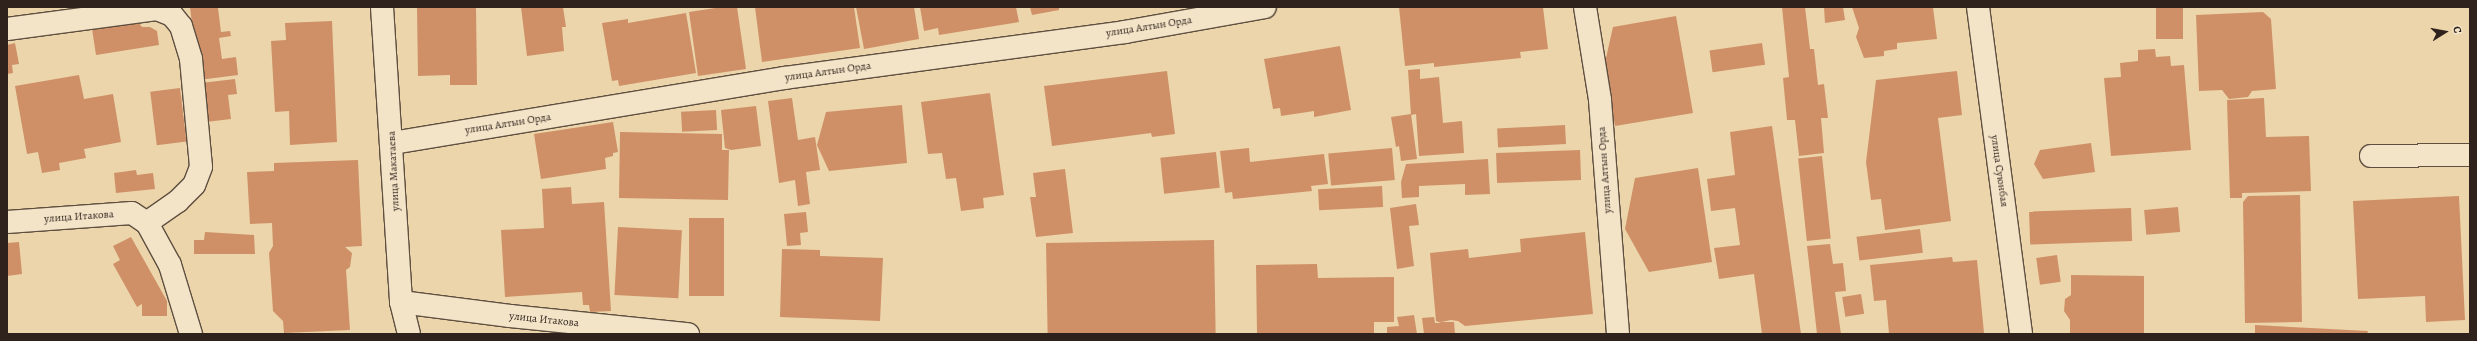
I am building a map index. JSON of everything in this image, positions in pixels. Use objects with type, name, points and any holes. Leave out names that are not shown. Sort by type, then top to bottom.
[{"type":"street","name":"улица Макатаева","points":[[382,7],[392,143],[401,302],[409,334]]},
{"type":"street","name":"улица Алтын Орда","points":[[392,143],[785,78],[1125,32],[1265,7]]},
{"type":"street","name":"улица Алтын Орда","points":[[1585,7],[1600,100],[1618,334]]},
{"type":"street","name":"улица Суюнбая","points":[[1978,7],[2021,334]]},
{"type":"street","points":[[7,29],[157,9],[172,15],[181,26],[191,59],[201,167],[194,185],[178,201],[148,223],[170,264],[191,334]]},
{"type":"street","points":[[2371,156],[2470,155]]},
{"type":"street","name":"улица Итакова","points":[[7,222],[132,213],[148,223]]},
{"type":"street","name":"улица Итакова","points":[[401,302],[510,316],[688,334]]},
{"type":"building","points":[[190,7],[218,8],[221,32],[230,31],[231,36],[219,38],[222,59],[236,57],[238,75],[199,80]]},
{"type":"building","points":[[476,7],[477,85],[450,85],[450,75],[418,76],[417,8]]},
{"type":"building","points":[[521,7],[563,7],[566,27],[562,27],[564,51],[527,56]]},
{"type":"building","points":[[722,7],[737,7],[746,69],[698,76],[689,12]]},
{"type":"building","points":[[755,7],[854,7],[860,48],[762,62]]},
{"type":"building","points":[[856,7],[914,7],[919,39],[864,49]]},
{"type":"building","points":[[920,7],[1016,7],[1019,22],[939,35],[938,28],[924,31]]},
{"type":"building","points":[[1030,7],[1059,7],[1059,10],[1032,15]]},
{"type":"building","points":[[1399,7],[1543,7],[1548,49],[1520,52],[1521,58],[1434,67],[1434,63],[1405,66]]},
{"type":"building","points":[[1782,7],[1805,7],[1810,49],[1814,49],[1818,85],[1824,84],[1828,118],[1821,118],[1824,153],[1799,156],[1795,120],[1787,120],[1783,78],[1789,77]]},
{"type":"building","points":[[1824,7],[1843,7],[1845,20],[1825,23]]},
{"type":"building","points":[[1852,7],[1933,7],[1937,39],[1897,43],[1897,49],[1884,51],[1884,56],[1864,58],[1856,37],[1859,28]]},
{"type":"building","points":[[2156,7],[2183,7],[2183,39],[2156,39]]},
{"type":"building","points":[[2263,12],[2271,19],[2276,89],[2252,91],[2248,97],[2229,99],[2222,90],[2199,91],[2196,15]]},
{"type":"building","points":[[686,13],[696,73],[619,86],[618,80],[612,81],[602,23],[628,19],[628,23]]},
{"type":"building","points":[[1676,16],[1693,113],[1615,126],[1604,67],[1613,27]]},
{"type":"building","points":[[332,21],[337,142],[290,145],[289,111],[275,112],[271,41],[286,40],[285,23]]},
{"type":"building","points":[[138,22],[142,27],[150,27],[157,31],[159,45],[96,55],[92,29]]},
{"type":"building","points":[[15,43],[19,64],[12,65],[13,73],[7,74],[7,45]]},
{"type":"building","points":[[1762,43],[1765,65],[1713,72],[1710,50]]},
{"type":"building","points":[[1340,46],[1351,110],[1314,117],[1314,111],[1281,116],[1280,108],[1273,109],[1264,59]]},
{"type":"building","points":[[2155,49],[2156,57],[2170,56],[2171,66],[2184,65],[2191,150],[2111,156],[2104,78],[2121,77],[2120,63],[2138,61],[2138,50]]},
{"type":"building","points":[[1420,69],[1420,79],[1439,77],[1443,123],[1462,121],[1464,153],[1419,156],[1416,114],[1411,115],[1408,70]]},
{"type":"building","points":[[1167,71],[1175,134],[1152,137],[1151,133],[1052,146],[1044,86]]},
{"type":"building","points":[[1957,71],[1962,115],[1938,118],[1951,221],[1885,230],[1881,199],[1871,200],[1866,162],[1876,80]]},
{"type":"building","points":[[79,75],[84,99],[113,94],[121,142],[84,149],[86,158],[59,163],[60,170],[42,173],[38,152],[27,154],[15,86]]},
{"type":"building","points":[[235,79],[237,94],[228,95],[231,119],[206,122],[201,83]]},
{"type":"building","points":[[180,88],[187,142],[157,145],[150,92]]},
{"type":"building","points":[[990,93],[1004,195],[983,198],[984,208],[961,211],[956,178],[946,179],[942,153],[928,154],[921,102]]},
{"type":"building","points":[[792,98],[798,140],[815,137],[820,170],[806,172],[810,204],[798,206],[795,180],[779,183],[768,101]]},
{"type":"building","points":[[2264,98],[2266,137],[2309,136],[2311,191],[2242,193],[2242,198],[2230,198],[2227,100]]},
{"type":"building","points":[[902,105],[907,163],[829,171],[817,145],[826,112]]},
{"type":"building","points":[[756,106],[761,146],[731,150],[725,148],[721,110]]},
{"type":"building","points":[[716,110],[717,130],[682,132],[681,112]]},
{"type":"building","points":[[1411,114],[1417,159],[1401,161],[1399,146],[1396,147],[1391,117]]},
{"type":"building","points":[[613,122],[618,152],[613,153],[613,156],[605,158],[606,169],[541,179],[534,134]]},
{"type":"building","points":[[1565,125],[1566,144],[1498,148],[1497,129]]},
{"type":"building","points":[[1772,126],[1801,334],[1762,334],[1754,274],[1719,279],[1714,248],[1740,245],[1735,208],[1711,211],[1707,179],[1735,175],[1730,132]]},
{"type":"building","points":[[620,132],[722,134],[722,150],[729,150],[728,200],[619,198]]},
{"type":"building","points":[[2091,143],[2095,172],[2043,179],[2034,164],[2040,150]]},
{"type":"building","points":[[1249,148],[1250,162],[1324,154],[1328,184],[1311,186],[1312,191],[1233,199],[1232,192],[1225,193],[1220,151]]},
{"type":"building","points":[[1392,148],[1395,180],[1331,185],[1328,154]]},
{"type":"building","points":[[1580,150],[1581,180],[1497,183],[1496,153]]},
{"type":"building","points":[[1216,152],[1220,188],[1164,194],[1160,158]]},
{"type":"building","points":[[1822,156],[1831,239],[1807,241],[1798,159]]},
{"type":"building","points":[[1488,159],[1490,194],[1465,195],[1465,184],[1419,186],[1419,197],[1402,198],[1401,182],[1406,164]]},
{"type":"building","points":[[358,160],[362,246],[345,247],[352,253],[350,267],[346,270],[350,330],[284,333],[283,321],[273,311],[269,253],[273,246],[272,223],[250,224],[247,172],[274,171],[274,163]]},
{"type":"building","points":[[1698,168],[1712,262],[1649,272],[1625,229],[1635,178]]},
{"type":"building","points":[[1065,169],[1073,233],[1036,237],[1030,197],[1036,197],[1033,173]]},
{"type":"building","points":[[136,170],[137,175],[153,173],[155,189],[116,193],[114,173]]},
{"type":"building","points":[[1382,186],[1383,207],[1319,210],[1318,189]]},
{"type":"building","points":[[571,187],[572,204],[604,202],[611,311],[590,312],[589,305],[583,305],[582,292],[505,297],[501,230],[544,228],[542,189]]},
{"type":"building","points":[[2300,195],[2302,322],[2245,323],[2243,202],[2248,196]]},
{"type":"building","points":[[2459,196],[2465,320],[2426,322],[2425,296],[2358,299],[2353,201]]},
{"type":"building","points":[[1416,204],[1419,225],[1409,226],[1414,266],[1397,269],[1390,208]]},
{"type":"building","points":[[2178,207],[2180,232],[2146,235],[2144,210]]},
{"type":"building","points":[[2131,208],[2132,241],[2030,245],[2029,212]]},
{"type":"building","points":[[806,212],[808,232],[800,233],[801,245],[787,246],[784,214]]},
{"type":"building","points":[[689,218],[724,218],[724,296],[689,296]]},
{"type":"building","points":[[618,227],[682,230],[678,298],[614,295]]},
{"type":"building","points":[[1920,229],[1923,253],[1859,261],[1856,237]]},
{"type":"building","points":[[205,232],[254,235],[255,254],[194,254],[194,240],[204,240]]},
{"type":"building","points":[[1585,232],[1593,314],[1465,326],[1458,321],[1451,320],[1441,322],[1454,322],[1455,334],[1424,334],[1422,318],[1434,317],[1435,323],[1441,323],[1436,321],[1430,253],[1468,249],[1469,258],[1521,252],[1520,239]]},
{"type":"building","points":[[131,237],[167,301],[167,316],[142,316],[142,304],[137,307],[113,264],[120,260],[113,246]]},
{"type":"building","points":[[1214,240],[1216,334],[1048,334],[1046,243]]},
{"type":"building","points":[[19,242],[22,274],[7,276],[7,243]]},
{"type":"building","points":[[1830,244],[1833,264],[1843,263],[1846,291],[1835,292],[1841,334],[1817,334],[1807,246]]},
{"type":"building","points":[[782,249],[820,250],[820,256],[883,258],[880,321],[780,317]]},
{"type":"building","points":[[2057,255],[2061,282],[2040,285],[2036,258]]},
{"type":"building","points":[[1952,257],[1953,262],[1977,260],[1984,333],[1889,334],[1886,300],[1874,301],[1870,265]]},
{"type":"building","points":[[1317,264],[1318,278],[1394,277],[1394,322],[1374,322],[1374,334],[1257,334],[1256,265]]},
{"type":"building","points":[[2071,275],[2144,276],[2144,334],[2070,334],[2070,320],[2064,311],[2065,299],[2071,295]]},
{"type":"building","points":[[1861,294],[1864,314],[1845,317],[1842,297]]},
{"type":"building","points":[[1414,315],[1417,334],[1387,334],[1387,327],[1399,326],[1397,317]]},
{"type":"building","points":[[2255,325],[2368,331],[2367,334],[2255,334]]}]
